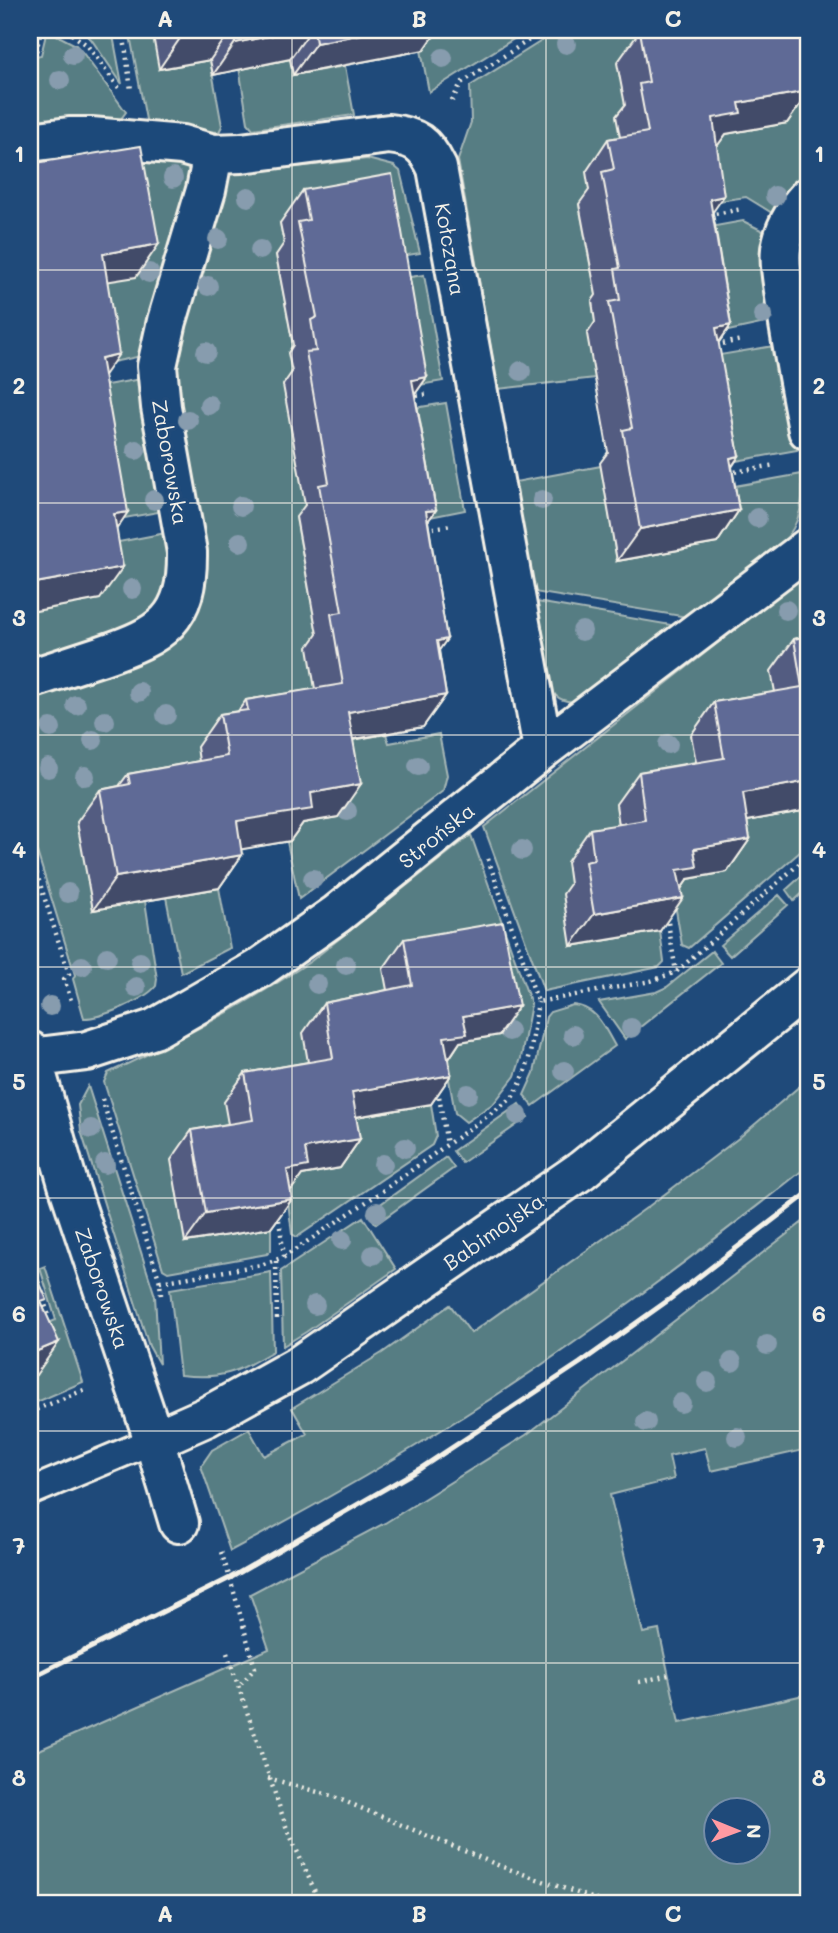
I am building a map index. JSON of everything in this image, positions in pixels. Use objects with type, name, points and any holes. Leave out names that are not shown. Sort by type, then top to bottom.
[{"type":"street","name":"Kołczana","points":[[30,142],[91,137],[182,145],[213,154],[241,153],[389,134],[407,136],[420,142],[437,168],[543,749]]},
{"type":"street","name":"Zaborowska","points":[[30,679],[144,640],[161,629],[173,615],[182,597],[187,576],[187,552],[160,407],[157,366],[167,321],[206,190],[213,154]]},
{"type":"street","points":[[808,197],[797,209],[787,231],[781,249],[781,268],[808,430]]},
{"type":"street","name":"Strońska","points":[[30,1056],[87,1051],[155,1029],[260,968],[337,914],[543,749],[808,548]]},
{"type":"street","name":"Babimojska","points":[[154,1440],[206,1417],[300,1365],[582,1170],[808,987]]},
{"type":"street","name":"Zaborowska","points":[[30,1056],[68,1184],[180,1523]]},
{"type":"lane","points":[[30,1492],[154,1440]]},
{"type":"path","points":[[30,53],[36,52],[41,30]]},
{"type":"path","points":[[66,30],[87,45],[130,97],[123,30]]},
{"type":"path","points":[[452,101],[461,83],[545,30]]},
{"type":"path","points":[[806,42],[808,53]]},
{"type":"path","points":[[721,475],[787,462]]},
{"type":"path","points":[[415,531],[461,523]]},
{"type":"path","points":[[30,853],[69,974],[64,979],[75,1012]]},
{"type":"path","points":[[538,1002],[651,981],[676,972],[808,856]]},
{"type":"path","points":[[99,1091],[160,1282],[276,1261],[379,1194],[511,1099],[521,1086],[527,1071],[538,1002],[487,858]]},
{"type":"path","points":[[666,913],[676,972]]},
{"type":"path","points":[[436,1078],[447,1145]]},
{"type":"path","points":[[277,1210],[284,1256]]},
{"type":"path","points":[[276,1261],[277,1323]]},
{"type":"path","points":[[39,1320],[48,1316],[41,1294]]},
{"type":"path","points":[[30,1412],[94,1385]]},
{"type":"path","points":[[218,1544],[255,1668],[238,1686]]},
{"type":"path","points":[[227,1653],[268,1778],[320,1903]]},
{"type":"path","points":[[639,1682],[669,1675]]},
{"type":"path","points":[[268,1778],[332,1796],[500,1866],[607,1903]]},
{"type":"green space","points":[[47,30],[76,45],[83,53],[126,112],[117,124],[30,129],[30,57],[41,55]]},
{"type":"green space","points":[[81,30],[112,30],[122,84],[91,39]]},
{"type":"green space","points":[[129,30],[152,30],[210,60],[222,126],[219,132],[151,128],[147,125]]},
{"type":"green space","points":[[420,30],[528,30],[429,92]]},
{"type":"green space","points":[[559,30],[663,30],[626,114],[625,165],[591,202],[579,205],[597,300],[592,302],[597,333],[595,378],[498,389],[458,160],[471,122],[470,86]]},
{"type":"green space","points":[[795,44],[808,117],[808,169],[793,186],[777,216],[746,197],[698,204],[673,153],[717,145],[716,136]]},
{"type":"green space","points":[[288,45],[293,75],[345,66],[354,115],[253,129],[248,123],[237,55]]},
{"type":"green space","points":[[60,152],[187,163],[192,170],[142,356],[93,366],[60,290],[66,188]]},
{"type":"green space","points":[[367,159],[394,166],[400,171],[420,253],[378,260],[280,223],[286,253],[276,255],[294,349],[294,383],[307,515],[296,518],[319,645],[320,715],[204,789],[145,901],[156,986],[143,997],[123,1007],[84,1018],[73,979],[75,975],[30,829],[30,693],[169,637],[172,374],[227,175]]},
{"type":"green space","points":[[743,221],[769,234],[774,321],[705,336],[688,231]]},
{"type":"green space","points":[[808,225],[808,356],[794,275]]},
{"type":"green space","points":[[424,275],[443,381],[385,391],[397,279]]},
{"type":"green space","points":[[780,345],[797,450],[703,467],[708,357]]},
{"type":"green space","points":[[141,379],[164,511],[85,525],[78,390]]},
{"type":"green space","points":[[446,403],[465,510],[400,523],[389,412]]},
{"type":"green space","points":[[601,466],[617,561],[707,491],[802,474],[800,511],[793,528],[782,543],[687,617],[534,592],[515,482]]},
{"type":"green space","points":[[166,533],[175,568],[152,618],[30,664],[30,612],[100,599],[108,544]]},
{"type":"green space","points":[[808,572],[808,665],[780,723],[701,791],[616,805],[623,856],[660,931],[664,962],[659,967],[544,991],[484,827]]},
{"type":"green space","points":[[537,602],[677,626],[575,702],[568,701],[559,698],[552,691]]},
{"type":"green space","points":[[386,734],[389,743],[439,734],[447,775],[443,791],[299,899],[287,842],[290,841],[325,744]]},
{"type":"green space","points":[[808,810],[808,845],[689,948],[682,945],[671,881],[720,826]]},
{"type":"green space","points":[[471,835],[531,1004],[515,1076],[494,1103],[466,1122],[455,1113],[446,1063],[392,1021],[312,1087],[225,1102],[233,1154],[185,1242],[271,1228],[271,1250],[267,1254],[168,1272],[163,1269],[104,1082],[108,1073],[212,1021],[311,961]]},
{"type":"green space","points":[[808,870],[808,888],[794,901],[786,890]]},
{"type":"green space","points":[[219,888],[230,948],[181,973],[166,897]]},
{"type":"green space","points":[[779,895],[788,905],[730,956],[720,945]]},
{"type":"green space","points":[[712,951],[721,963],[625,1039],[599,1002],[656,992],[667,987]]},
{"type":"green space","points":[[573,1005],[594,1014],[615,1046],[533,1106],[524,1095],[534,1073],[546,1017],[550,1012]]},
{"type":"green space","points":[[808,1079],[808,1166],[639,1296],[509,1387],[378,1469],[230,1551],[201,1466],[212,1450],[249,1429],[264,1456],[307,1434],[292,1408],[382,1353],[450,1305],[471,1333],[649,1206],[740,1137]]},
{"type":"green space","points":[[88,1086],[155,1296],[159,1364],[149,1346],[81,1131],[78,1105]]},
{"type":"green space","points":[[431,1104],[436,1136],[432,1145],[297,1237],[292,1234],[285,1177],[332,1121]]},
{"type":"green space","points":[[519,1104],[528,1117],[462,1163],[453,1151]]},
{"type":"green space","points":[[446,1157],[454,1168],[376,1224],[368,1213]]},
{"type":"green space","points":[[363,1217],[396,1269],[283,1346],[281,1271]]},
{"type":"green space","points":[[808,1218],[808,1449],[711,1471],[705,1448],[669,1456],[674,1479],[610,1495],[643,1633],[659,1630],[679,1723],[808,1694],[808,1900],[799,1903],[30,1903],[30,1754],[269,1649],[250,1594],[385,1523],[526,1435]]},
{"type":"green space","points":[[45,1266],[83,1382],[30,1405],[30,1378],[36,1375],[30,1361],[30,1331],[56,1320],[40,1268]]},
{"type":"green space","points":[[271,1272],[273,1351],[229,1373],[208,1376],[180,1375],[170,1289]]},
{"type":"building","points":[[180,30],[219,30],[181,37]]},
{"type":"building","points":[[233,30],[297,30],[235,43]]},
{"type":"building","points":[[314,30],[382,30],[316,43]]},
{"type":"building","points":[[800,30],[808,91],[739,103],[741,113],[713,118],[724,196],[710,199],[731,325],[716,328],[739,456],[730,458],[739,510],[640,529],[623,430],[632,428],[609,302],[620,300],[615,269],[620,268],[602,172],[614,169],[608,139],[648,132],[639,84],[649,82],[640,31]]},
{"type":"building","points":[[141,146],[159,244],[103,254],[119,354],[101,358],[128,512],[114,514],[123,567],[30,584],[30,164]]},
{"type":"building","points":[[392,174],[427,377],[412,380],[436,510],[426,511],[447,639],[437,641],[446,695],[348,712],[361,784],[311,793],[313,809],[237,821],[242,855],[116,877],[100,790],[130,784],[128,774],[227,756],[220,714],[248,710],[246,700],[343,684],[331,614],[342,612],[319,485],[329,483],[306,352],[316,351],[311,320],[317,317],[298,222],[309,220],[303,190]]},
{"type":"building","points":[[808,636],[808,781],[743,793],[750,839],[694,849],[697,867],[677,870],[683,898],[594,914],[585,862],[594,860],[590,829],[645,820],[639,772],[724,758],[714,702],[802,687],[794,639]]},
{"type":"building","points":[[503,922],[519,1006],[463,1016],[467,1034],[444,1037],[451,1075],[352,1092],[360,1139],[305,1148],[308,1166],[287,1170],[292,1199],[206,1213],[192,1130],[253,1120],[245,1073],[333,1058],[324,1003],[412,985],[404,939]]},
{"type":"building","points":[[30,1260],[47,1300],[41,1302],[59,1342],[30,1354]]},
{"type":"railway","points":[[30,1678],[230,1578],[421,1468],[580,1363],[670,1299],[808,1193]]}]
